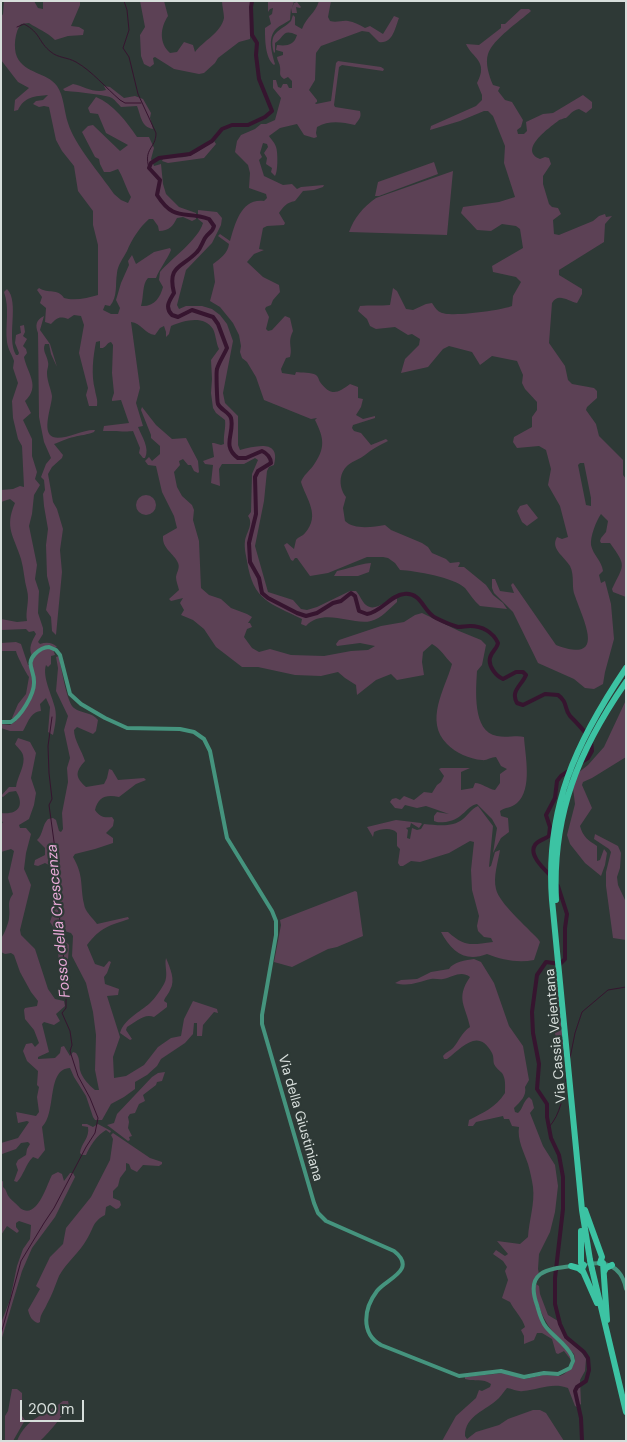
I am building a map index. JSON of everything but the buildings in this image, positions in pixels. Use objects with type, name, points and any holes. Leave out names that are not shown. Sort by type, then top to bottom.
[{"type":"highway","name":"Via Cassia Veientana","points":[[626,668],[585,734],[569,772],[558,808],[552,851],[551,886],[583,1210],[586,1263],[593,1269],[626,1400]]},
{"type":"highway","name":"Via Cassia Veientana","points":[[561,980],[555,875],[562,819],[575,774],[587,744],[626,682]]},
{"type":"highway","name":"Via Cassia Veientana","points":[[572,1098],[583,1210]]},
{"type":"highway","points":[[583,1210],[605,1262],[606,1321]]},
{"type":"highway","points":[[571,1266],[578,1262],[586,1263]]},
{"type":"highway","points":[[586,1263],[606,1321]]},
{"type":"highway","points":[[571,1266],[577,1267],[586,1263]]},
{"type":"highway","name":"Via Cassia Veientana","points":[[606,1321],[626,1412]]},
{"type":"street","name":"Via della Giustiniana","points":[[1,722],[9,723],[22,712],[34,682],[30,665],[31,658],[46,647],[56,650],[60,656],[72,696],[105,718],[129,729],[180,729],[191,731],[201,736],[208,746],[227,838],[276,919],[276,935],[262,1014],[262,1024],[318,1214],[324,1220],[394,1251],[402,1260],[399,1274],[378,1290],[372,1301],[366,1323],[367,1331],[371,1337],[381,1345],[458,1376],[502,1371],[524,1378],[544,1373],[561,1374],[571,1366],[573,1361],[572,1355],[545,1325],[533,1292],[535,1282],[545,1270],[571,1266]]},
{"type":"street","points":[[586,1263],[605,1262],[621,1274],[626,1289]]},
{"type":"shaded area","points":[[4,1],[34,1],[38,8],[43,9],[43,1],[80,1],[71,26],[84,30],[83,35],[68,36],[55,40],[29,23],[21,24],[15,40],[17,57],[25,67],[48,78],[57,86],[63,99],[71,131],[88,159],[114,194],[128,203],[131,197],[118,169],[104,172],[99,159],[95,157],[82,132],[88,126],[93,125],[120,151],[128,145],[106,133],[98,114],[90,113],[88,108],[96,97],[114,109],[137,137],[149,137],[154,148],[151,159],[154,166],[161,164],[166,194],[179,207],[196,213],[196,219],[192,221],[183,217],[177,218],[170,228],[162,231],[159,231],[153,219],[145,222],[118,267],[113,302],[110,306],[105,305],[103,310],[111,314],[118,314],[120,308],[116,300],[129,265],[128,261],[132,255],[136,264],[154,252],[170,248],[171,250],[156,278],[148,278],[146,281],[141,306],[150,305],[156,301],[162,291],[163,287],[159,280],[160,272],[196,236],[200,229],[203,223],[198,219],[198,210],[217,212],[222,218],[221,225],[212,243],[186,270],[177,305],[179,309],[186,306],[202,306],[212,309],[227,324],[233,341],[223,393],[225,403],[238,416],[238,445],[240,450],[266,446],[274,451],[274,465],[269,467],[267,471],[264,501],[255,546],[268,592],[293,600],[301,609],[307,610],[350,591],[356,591],[369,607],[380,606],[393,597],[397,599],[397,602],[378,618],[364,622],[330,617],[321,618],[306,626],[301,624],[302,619],[265,599],[254,585],[250,574],[245,544],[250,525],[248,516],[251,512],[252,474],[258,460],[255,458],[244,464],[222,464],[219,469],[220,486],[211,483],[213,465],[205,464],[203,461],[214,457],[212,443],[224,444],[225,426],[225,420],[213,408],[211,393],[211,360],[219,349],[213,329],[205,322],[194,320],[171,326],[166,337],[164,326],[155,335],[148,333],[138,324],[131,322],[140,388],[136,403],[143,426],[138,427],[147,450],[145,458],[139,453],[140,448],[133,431],[103,431],[104,426],[129,423],[121,400],[112,401],[114,393],[112,373],[113,345],[111,342],[104,348],[100,348],[100,341],[96,342],[93,372],[97,406],[89,406],[86,395],[88,388],[79,353],[84,325],[81,316],[74,315],[68,319],[58,318],[51,324],[45,322],[46,308],[40,303],[42,297],[37,290],[39,288],[56,292],[64,298],[72,299],[98,295],[98,245],[93,225],[93,211],[78,191],[74,166],[56,140],[49,107],[39,107],[33,104],[36,101],[43,100],[48,95],[30,98],[23,102],[18,110],[14,111],[15,100],[29,88],[18,82],[1,60],[1,17]]},
{"type":"shaded area","points":[[140,1],[164,1],[168,16],[163,25],[162,40],[170,53],[177,52],[184,42],[193,45],[195,52],[216,32],[224,18],[222,1],[250,1],[250,39],[239,42],[218,58],[204,73],[199,74],[174,69],[155,57],[153,58],[154,64],[150,67],[144,64],[141,56],[140,35],[145,27]]},
{"type":"shaded area","points":[[268,1],[294,1],[292,8],[294,3],[297,2],[301,7],[296,7],[297,13],[292,13],[291,8],[290,20],[273,33],[271,46],[274,65],[269,58],[265,43],[265,28],[271,24],[269,16],[272,14],[273,8],[268,12]]},
{"type":"shaded area","points":[[319,1],[331,1],[328,17],[330,21],[348,21],[365,28],[370,26],[383,34],[394,16],[399,18],[393,34],[387,41],[379,42],[369,32],[362,31],[321,46],[316,53],[315,80],[309,90],[317,100],[316,104],[331,101],[336,63],[338,61],[384,69],[383,71],[342,65],[339,67],[334,105],[335,107],[360,111],[360,117],[355,125],[340,122],[326,123],[317,127],[317,137],[314,138],[304,135],[297,124],[280,128],[269,136],[277,150],[275,176],[271,172],[272,168],[266,164],[267,158],[264,153],[268,147],[267,144],[263,143],[260,153],[262,157],[259,160],[264,176],[283,185],[292,184],[297,189],[324,185],[314,190],[303,191],[295,201],[284,207],[279,213],[285,223],[284,225],[263,228],[259,249],[264,250],[254,254],[247,262],[263,277],[279,285],[280,292],[271,305],[265,309],[269,317],[266,329],[268,331],[272,330],[285,316],[290,318],[293,331],[290,339],[291,354],[290,357],[286,358],[281,369],[282,373],[295,375],[296,372],[314,374],[324,387],[331,392],[342,390],[350,384],[358,387],[358,398],[363,399],[356,415],[363,419],[375,416],[375,418],[353,425],[352,428],[354,431],[361,433],[371,445],[386,439],[388,441],[350,464],[342,473],[342,489],[346,497],[343,508],[345,521],[358,527],[385,525],[391,530],[422,543],[432,553],[446,559],[450,563],[459,562],[458,567],[464,567],[486,585],[507,609],[480,606],[465,588],[459,584],[434,575],[400,570],[395,563],[383,557],[367,557],[328,573],[310,576],[297,558],[293,561],[291,560],[284,545],[287,543],[294,549],[296,540],[305,533],[312,520],[311,507],[301,482],[317,460],[322,448],[322,438],[315,420],[317,418],[311,419],[264,400],[256,377],[247,362],[242,358],[239,335],[233,323],[220,307],[210,301],[215,282],[213,264],[225,253],[229,244],[218,236],[220,234],[230,241],[237,220],[244,208],[256,201],[264,201],[267,198],[266,194],[249,188],[250,173],[248,165],[235,152],[237,141],[241,135],[261,124],[275,120],[281,98],[273,88],[273,80],[276,80],[278,87],[281,88],[283,84],[287,84],[289,88],[292,88],[292,81],[288,77],[282,78],[280,75],[277,57],[283,55],[283,52],[276,50],[277,45],[292,43],[297,35],[289,32],[284,34],[275,43],[274,53],[274,36],[291,21],[293,15],[295,17],[295,25],[302,29]]},
{"type":"shaded area","points":[[521,9],[529,9],[531,11],[495,42],[487,58],[488,70],[493,85],[500,87],[498,91],[505,100],[512,102],[523,120],[521,127],[517,130],[518,134],[524,134],[527,131],[526,122],[543,114],[553,113],[583,95],[592,102],[592,108],[586,113],[579,109],[574,111],[548,129],[537,139],[532,150],[534,155],[540,159],[549,158],[551,164],[543,176],[543,184],[549,204],[552,207],[558,208],[561,214],[553,220],[554,234],[559,235],[605,214],[606,217],[612,216],[605,224],[604,242],[559,270],[559,275],[582,289],[582,294],[577,303],[563,298],[554,300],[552,303],[549,343],[565,366],[568,380],[572,384],[594,388],[597,391],[597,398],[586,410],[596,424],[599,436],[623,460],[623,475],[626,479],[626,597],[613,592],[612,589],[622,566],[619,557],[610,543],[601,543],[600,541],[606,532],[608,521],[601,514],[591,538],[592,549],[603,571],[599,575],[601,583],[605,581],[611,604],[614,639],[603,684],[594,689],[585,688],[574,679],[538,663],[513,612],[494,593],[492,588],[492,579],[495,579],[500,591],[514,593],[511,585],[513,583],[556,645],[572,649],[582,649],[587,645],[588,637],[574,593],[570,566],[556,549],[555,545],[557,537],[562,539],[568,537],[560,506],[548,485],[551,469],[546,450],[539,446],[517,448],[513,442],[514,437],[532,427],[532,417],[537,410],[537,402],[522,383],[523,375],[517,361],[492,356],[480,365],[472,352],[449,346],[443,349],[428,367],[401,373],[405,359],[419,345],[420,339],[412,334],[408,335],[395,327],[376,329],[370,326],[367,319],[358,311],[360,306],[390,305],[393,288],[397,291],[406,309],[413,310],[432,303],[439,311],[445,314],[464,314],[512,306],[513,296],[521,282],[516,277],[493,272],[492,266],[523,248],[520,229],[516,226],[502,224],[491,231],[477,230],[461,213],[463,207],[499,202],[515,197],[504,163],[505,146],[493,116],[488,111],[484,111],[430,130],[431,126],[476,106],[482,100],[477,83],[481,70],[480,65],[466,44],[479,45],[501,28],[501,24],[505,24]],"holes":[[[584,463],[591,498],[591,506],[586,505],[578,465]]]},
{"type":"shaded area","points":[[73,84],[97,91],[106,90],[104,86],[110,87],[124,98],[135,96],[143,99],[151,113],[150,118],[153,129],[146,126],[137,106],[121,107],[109,97],[65,91],[63,89]]},
{"type":"shaded area","points":[[214,141],[216,144],[204,158],[168,163],[162,161],[167,156],[188,156]]},
{"type":"shaded area","points":[[434,162],[438,174],[375,196],[378,182]]},
{"type":"shaded area","points":[[453,171],[447,235],[349,232],[353,222],[360,213],[376,198]]},
{"type":"shaded area","points":[[7,289],[11,295],[13,311],[13,348],[16,355],[18,355],[15,343],[16,335],[21,333],[20,326],[24,325],[25,332],[23,336],[27,339],[23,346],[27,353],[24,357],[33,385],[30,395],[25,401],[31,413],[23,420],[32,439],[32,456],[37,472],[35,479],[40,485],[34,495],[29,526],[37,565],[35,579],[39,591],[38,613],[43,628],[43,634],[38,642],[40,644],[51,643],[57,647],[53,649],[55,655],[51,656],[51,664],[48,667],[46,665],[45,670],[46,680],[56,711],[53,735],[48,732],[50,707],[46,698],[40,704],[41,711],[34,713],[23,731],[10,731],[1,728],[1,724],[10,725],[16,721],[12,718],[18,704],[26,694],[29,677],[16,651],[1,651],[1,643],[16,642],[21,644],[28,665],[30,665],[32,656],[30,647],[36,634],[34,631],[29,632],[26,629],[1,630],[1,619],[17,622],[27,621],[28,598],[22,563],[10,526],[15,503],[10,499],[1,502],[1,490],[20,486],[24,487],[22,446],[18,439],[13,418],[12,401],[18,383],[13,368],[14,361],[7,342],[7,305],[4,292]]},
{"type":"shaded area","points":[[44,316],[40,330],[50,344],[57,367],[49,344],[45,344],[44,351],[48,363],[47,376],[52,396],[47,424],[48,430],[53,437],[57,438],[95,430],[94,432],[54,444],[63,455],[48,474],[53,502],[63,529],[60,550],[62,572],[56,635],[52,631],[51,617],[46,610],[50,588],[47,576],[46,545],[48,529],[43,494],[45,490],[44,480],[41,477],[46,464],[51,458],[44,442],[39,417],[38,333],[36,325],[39,319]]},
{"type":"shaded area","points":[[142,407],[156,425],[172,439],[186,438],[198,461],[198,473],[183,459],[179,461],[180,465],[174,472],[177,487],[194,510],[193,520],[199,541],[201,588],[209,595],[221,599],[231,608],[252,617],[248,623],[252,627],[247,629],[244,637],[252,648],[259,652],[270,649],[291,655],[324,656],[368,650],[375,646],[360,643],[337,646],[336,644],[339,640],[381,626],[404,622],[422,613],[481,640],[486,645],[482,665],[477,671],[476,698],[479,718],[483,727],[489,733],[500,737],[524,737],[527,771],[527,781],[522,797],[515,805],[500,811],[501,816],[508,818],[509,832],[501,838],[493,853],[497,828],[492,819],[477,804],[470,807],[457,818],[440,822],[434,821],[434,816],[437,812],[449,814],[426,806],[417,808],[405,805],[402,809],[395,808],[390,802],[396,798],[400,800],[404,796],[414,800],[424,792],[432,793],[444,776],[439,769],[441,768],[470,768],[461,772],[461,790],[473,788],[475,783],[495,790],[500,783],[500,774],[507,769],[501,766],[496,757],[484,760],[463,755],[447,744],[440,735],[437,725],[438,705],[452,664],[435,646],[432,644],[423,652],[424,675],[397,680],[391,674],[376,680],[357,695],[356,685],[338,672],[321,676],[295,675],[258,667],[242,667],[216,647],[204,629],[193,620],[181,615],[184,610],[180,603],[183,598],[171,601],[169,599],[179,590],[176,577],[179,565],[163,540],[163,536],[177,528],[174,516],[162,492],[156,466],[148,465],[145,461],[149,457],[152,461],[160,454],[160,446],[151,438],[141,410]]},
{"type":"shaded area","points":[[146,495],[153,498],[156,505],[153,512],[146,515],[139,512],[136,505],[139,498]]},
{"type":"shaded area","points":[[527,504],[538,518],[527,526],[522,522],[517,511],[520,506]]},
{"type":"shaded area","points":[[371,563],[369,572],[358,576],[334,576],[337,571]]},
{"type":"shaded area","points":[[59,656],[71,705],[77,710],[96,717],[98,720],[96,731],[93,734],[77,727],[74,730],[75,738],[85,761],[78,771],[80,780],[86,787],[104,784],[109,769],[112,770],[118,780],[144,778],[146,780],[136,784],[119,797],[106,796],[100,799],[95,810],[100,816],[112,817],[114,820],[113,826],[106,833],[113,838],[113,843],[75,854],[73,857],[80,875],[85,907],[97,924],[128,917],[129,919],[105,928],[87,945],[95,964],[104,967],[109,961],[111,962],[104,977],[105,984],[119,989],[118,995],[107,996],[120,1037],[113,1057],[114,1078],[126,1076],[144,1065],[158,1047],[171,1038],[181,1036],[184,1019],[193,1001],[217,1009],[218,1013],[214,1012],[203,1025],[202,1036],[197,1036],[197,1023],[194,1023],[193,1034],[185,1043],[161,1059],[157,1066],[147,1075],[135,1082],[135,1089],[111,1104],[102,1120],[95,1120],[93,1117],[86,1096],[70,1068],[63,1070],[55,1083],[47,1120],[42,1127],[45,1150],[38,1159],[33,1157],[17,1182],[14,1181],[18,1170],[16,1164],[18,1160],[26,1155],[30,1144],[28,1142],[21,1143],[16,1149],[2,1154],[1,1143],[18,1138],[29,1122],[18,1123],[16,1112],[36,1116],[39,1112],[37,1097],[39,1087],[37,1085],[38,1071],[27,1061],[23,1051],[26,1044],[32,1043],[35,1047],[39,1043],[34,1030],[25,1019],[24,1010],[25,1008],[37,1006],[38,1001],[20,972],[14,955],[1,952],[1,938],[8,922],[9,903],[13,894],[8,878],[14,851],[11,849],[1,852],[1,825],[3,822],[1,821],[1,813],[16,811],[20,801],[16,791],[9,792],[3,797],[1,796],[9,787],[16,787],[22,767],[23,755],[15,744],[18,738],[30,742],[36,753],[31,778],[36,793],[34,805],[29,819],[19,825],[20,828],[26,828],[31,834],[24,869],[31,885],[20,930],[21,935],[35,949],[48,989],[55,999],[64,1001],[65,1006],[56,1014],[60,1021],[54,1025],[44,1022],[42,1024],[49,1052],[38,1057],[38,1059],[55,1058],[60,1053],[61,1047],[64,1046],[70,1056],[73,1052],[76,1053],[82,1076],[95,1090],[99,1090],[95,1070],[96,1035],[93,1012],[86,983],[72,956],[73,936],[71,933],[54,928],[50,922],[55,907],[52,896],[55,888],[49,865],[45,863],[38,866],[34,865],[35,860],[45,855],[45,848],[37,840],[48,819],[53,818],[56,820],[59,831],[61,832],[63,829],[62,813],[68,782],[67,768],[70,758],[64,730],[68,716],[56,691],[58,668],[56,657]]},
{"type":"shaded area","points":[[626,700],[626,757],[583,782],[582,785],[592,808],[580,826],[581,830],[586,838],[597,846],[597,861],[600,860],[604,849],[607,853],[601,876],[585,863],[570,844],[567,835],[575,804],[573,788],[578,773],[604,747]]},
{"type":"shaded area","points":[[478,806],[493,826],[489,867],[495,852],[500,850],[495,880],[498,895],[540,942],[534,960],[510,960],[487,954],[472,957],[465,956],[449,945],[441,932],[448,932],[468,944],[493,942],[491,938],[484,937],[478,931],[477,926],[479,916],[472,890],[471,870],[474,842],[470,841],[449,853],[420,862],[411,861],[400,866],[398,863],[400,849],[397,846],[397,833],[389,829],[383,829],[374,832],[373,837],[367,827],[396,820],[421,823],[419,828],[411,823],[410,827],[406,828],[408,830],[407,838],[410,839],[412,828],[421,829],[424,824],[454,824]]},
{"type":"shaded area","points":[[595,834],[618,846],[621,853],[617,877],[618,885],[625,900],[626,940],[613,938],[606,886],[606,872],[611,852],[594,839]]},
{"type":"shaded area","points":[[355,891],[357,892],[363,936],[328,949],[292,967],[274,962],[281,925],[280,920]]},
{"type":"shaded area","points":[[62,941],[69,945],[70,986],[66,987],[61,978],[59,967],[58,945]]},
{"type":"shaded area","points":[[166,958],[172,978],[172,986],[164,1001],[167,1003],[167,1007],[154,1017],[143,1017],[127,1027],[126,1030],[132,1039],[130,1040],[120,1033],[122,1028],[156,997],[166,977]]},
{"type":"shaded area","points":[[474,959],[481,962],[494,983],[509,1026],[523,1046],[529,1080],[525,1087],[524,1096],[514,1108],[515,1112],[518,1113],[520,1111],[529,1097],[532,1100],[534,1108],[530,1113],[543,1146],[555,1165],[558,1186],[555,1212],[550,1232],[539,1254],[539,1274],[532,1286],[543,1324],[571,1353],[571,1360],[564,1351],[556,1353],[552,1339],[542,1333],[537,1333],[534,1340],[524,1344],[524,1336],[521,1330],[525,1327],[524,1324],[510,1302],[502,1298],[508,1280],[505,1271],[507,1267],[503,1261],[493,1254],[496,1250],[505,1256],[508,1254],[497,1241],[520,1244],[528,1237],[533,1187],[520,1141],[519,1127],[512,1126],[509,1119],[504,1119],[503,1116],[476,1122],[473,1126],[468,1126],[469,1120],[493,1106],[505,1093],[504,1078],[494,1064],[492,1053],[487,1045],[481,1041],[470,1042],[447,1059],[444,1059],[443,1056],[453,1048],[470,1027],[462,997],[470,977],[460,974],[443,979],[432,979],[409,984],[395,983],[401,980],[417,979],[431,972],[449,969],[460,962]]},
{"type":"shaded area","points":[[555,974],[557,976],[564,1051],[557,1039],[553,1021],[552,988]]},
{"type":"shaded area","points":[[165,1072],[162,1081],[157,1082],[156,1085],[143,1095],[145,1101],[139,1104],[135,1113],[130,1114],[128,1117],[128,1128],[132,1136],[129,1137],[130,1140],[128,1141],[107,1125],[114,1123],[117,1114],[152,1077],[158,1073]]},
{"type":"shaded area","points":[[82,1124],[93,1127],[98,1124],[111,1131],[110,1133],[106,1130],[100,1135],[86,1155],[80,1153],[88,1131],[88,1127],[82,1126]]},
{"type":"shaded area","points":[[113,1133],[150,1158],[162,1162],[162,1164],[159,1166],[143,1165],[137,1172],[126,1163],[126,1170],[120,1178],[118,1186],[113,1191],[113,1198],[120,1201],[121,1205],[116,1209],[110,1205],[106,1207],[105,1215],[95,1223],[84,1244],[59,1276],[38,1323],[34,1321],[28,1310],[40,1289],[36,1286],[50,1257],[63,1244],[66,1228],[91,1197],[110,1160],[113,1139],[111,1135]]},
{"type":"shaded area","points":[[58,1172],[62,1174],[64,1181],[70,1173],[73,1173],[75,1177],[55,1217],[32,1248],[22,1271],[1,1341],[1,1323],[10,1300],[17,1266],[23,1249],[30,1239],[31,1225],[19,1221],[16,1223],[19,1231],[17,1233],[7,1226],[1,1235],[1,1182],[3,1181],[3,1187],[8,1196],[20,1208],[26,1211],[31,1210],[41,1200],[52,1175]]},
{"type":"shaded area","points":[[536,1284],[539,1286],[548,1315],[558,1321],[568,1341],[576,1344],[586,1359],[585,1371],[580,1380],[581,1404],[577,1407],[575,1406],[568,1388],[562,1386],[521,1391],[507,1388],[494,1403],[472,1418],[468,1423],[465,1436],[467,1439],[476,1432],[499,1425],[508,1419],[533,1410],[540,1410],[546,1413],[564,1441],[442,1441],[456,1416],[476,1398],[479,1390],[482,1391],[490,1387],[491,1384],[485,1381],[465,1379],[465,1377],[504,1373],[525,1379],[543,1375],[560,1376],[573,1366],[574,1354],[552,1331],[544,1319],[535,1293]]},
{"type":"shaded area","points":[[12,1389],[17,1389],[22,1393],[22,1416],[25,1420],[13,1441],[5,1441],[5,1416],[8,1411]]},
{"type":"shaded area","points":[[63,1401],[68,1401],[69,1406],[40,1441],[17,1441],[21,1433],[31,1422]]},
{"type":"waterway","points":[[124,1],[129,30],[123,48],[129,57],[138,94],[156,133],[148,156],[149,168]]},
{"type":"waterway","points":[[252,1],[252,35],[257,43],[256,55],[259,79],[272,111],[265,117],[248,125],[232,125],[222,129],[212,141],[190,154],[159,158],[151,163],[149,168],[160,180],[157,195],[163,204],[175,213],[209,219],[214,226],[198,250],[174,272],[172,284],[174,293],[168,304],[168,309],[172,315],[178,317],[192,310],[213,317],[218,324],[227,348],[217,369],[218,404],[231,418],[230,449],[238,458],[246,458],[262,451],[270,459],[271,463],[258,471],[255,477],[256,514],[249,543],[250,562],[259,578],[262,593],[268,598],[306,616],[317,613],[333,603],[341,601],[351,593],[355,596],[359,611],[367,614],[372,613],[399,595],[410,594],[415,596],[436,618],[458,627],[479,627],[487,630],[493,636],[498,643],[490,661],[495,673],[503,679],[516,672],[523,672],[526,675],[515,695],[517,703],[523,705],[545,694],[558,695],[565,703],[570,716],[587,735]]},
{"type":"waterway","points":[[17,27],[24,24],[30,27],[51,52],[73,60],[82,66],[120,100],[125,103],[141,103]]},
{"type":"waterway","name":"Fosso della Crescenza","points":[[1,1334],[21,1261],[54,1208],[95,1133],[98,1118],[78,1076],[70,1051],[72,1045],[70,1031],[62,1013],[66,1008],[66,982],[58,902],[59,887],[53,869],[55,849],[49,805],[52,799],[48,746],[52,717]]},
{"type":"waterway","points":[[580,763],[588,758],[592,751],[591,741]]},
{"type":"waterway","points":[[551,876],[535,858],[533,849],[537,842],[549,836],[550,827],[546,815],[555,798],[557,781],[570,770]]},
{"type":"waterway","points":[[558,886],[567,914],[565,959],[560,964],[546,962],[537,975],[532,1012],[533,1033],[539,1064],[537,1089],[547,1104],[547,1117],[551,1138],[559,1155],[563,1177],[563,1209],[555,1278],[555,1304],[560,1324],[566,1337],[584,1352],[588,1358],[589,1370],[586,1381],[577,1387],[575,1391],[581,1418],[582,1441]]},
{"type":"waterway","points":[[570,1058],[582,1012],[608,990],[626,987]]},
{"type":"waterway","points":[[549,1127],[559,1110],[566,1079]]}]
